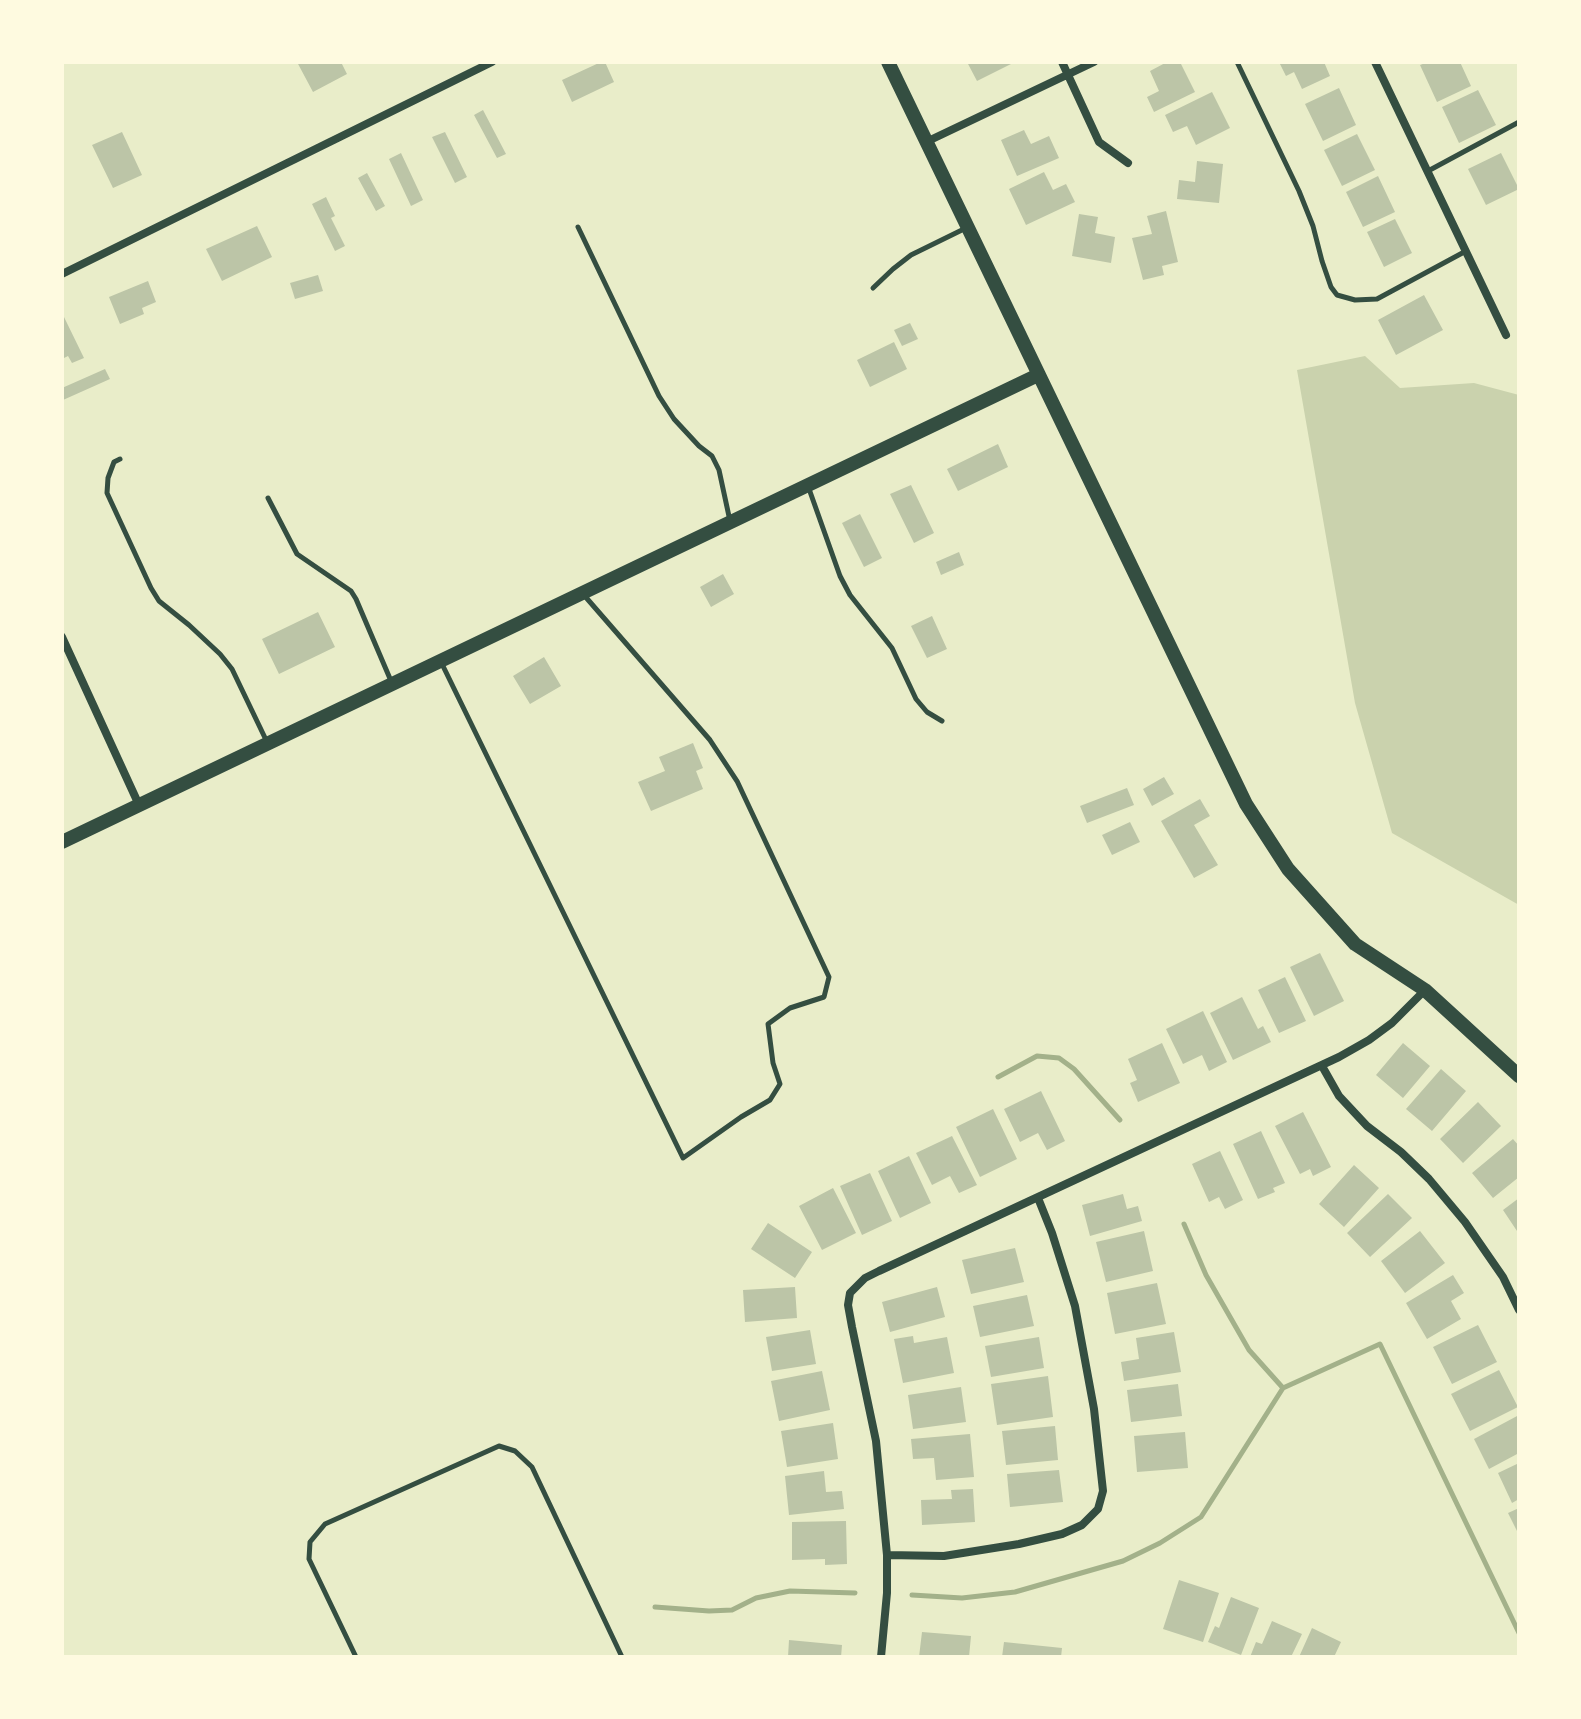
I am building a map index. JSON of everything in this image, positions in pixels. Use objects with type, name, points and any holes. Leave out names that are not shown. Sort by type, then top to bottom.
[{"type":"street","points":[[62,274],[492,62]]},
{"type":"street","points":[[888,62],[1246,804],[1288,869],[1355,944],[1425,990],[1519,1076]]},
{"type":"street","points":[[1062,62],[1099,142],[1128,163]]},
{"type":"street","points":[[926,142],[1094,62]]},
{"type":"street","points":[[1375,62],[1506,335]]},
{"type":"street","points":[[62,842],[1038,375]]},
{"type":"street","points":[[62,637],[139,805]]},
{"type":"street","points":[[881,1657],[887,1555],[876,1441],[848,1305],[850,1293],[865,1278],[879,1271],[1322,1066],[1369,1040],[1392,1023],[1425,990]]},
{"type":"street","points":[[1322,1066],[1339,1096],[1367,1126],[1429,1179],[1465,1222],[1503,1277],[1519,1310]]},
{"type":"street","points":[[887,1555],[944,1556],[1019,1544],[1062,1534],[1082,1525],[1098,1509],[1103,1491],[1094,1409],[1075,1306],[1038,1198]]},
{"type":"lane","points":[[1237,62],[1299,191],[1331,287],[1337,295],[1355,300],[1377,299],[1466,251]]},
{"type":"lane","points":[[1427,171],[1519,122]]},
{"type":"lane","points":[[578,227],[659,396],[674,419],[712,456],[719,470],[730,522]]},
{"type":"lane","points":[[873,288],[911,255],[967,227]]},
{"type":"lane","points":[[120,459],[114,462],[107,493],[151,588],[159,601],[189,625],[232,669],[267,743]]},
{"type":"lane","points":[[808,485],[840,576],[850,595],[892,648],[916,699],[927,712],[942,721]]},
{"type":"lane","points":[[268,498],[297,554],[351,591],[392,684]]},
{"type":"lane","points":[[440,661],[683,1158],[770,1100],[780,1084],[773,1063],[768,1024],[790,1008],[824,997],[829,977],[737,781],[710,740],[582,593]]},
{"type":"lane","points":[[356,1657],[309,1559],[310,1542],[325,1524],[499,1446],[515,1451],[532,1467],[622,1657]]},
{"type":"green space","points":[[1365,356],[1400,388],[1474,383],[1519,395],[1519,905],[1392,833],[1355,703],[1297,370]]},
{"type":"building","points":[[297,62],[341,62],[347,74],[313,92]]},
{"type":"building","points":[[605,62],[614,82],[572,102],[562,80]]},
{"type":"building","points":[[967,62],[1015,62],[977,81]]},
{"type":"building","points":[[1167,62],[1180,62],[1195,92],[1154,112],[1147,97],[1159,91],[1150,71]]},
{"type":"building","points":[[1279,62],[1324,62],[1330,76],[1302,89],[1294,72],[1286,76]]},
{"type":"building","points":[[1460,62],[1471,86],[1437,102],[1420,65]]},
{"type":"building","points":[[1339,88],[1356,125],[1323,141],[1305,104]]},
{"type":"building","points":[[1478,90],[1496,125],[1459,143],[1442,107]]},
{"type":"building","points":[[1212,92],[1230,128],[1196,145],[1187,126],[1173,132],[1165,115]]},
{"type":"building","points":[[483,110],[506,154],[497,158],[474,115]]},
{"type":"building","points":[[1024,130],[1031,144],[1049,136],[1059,158],[1017,176],[1001,140]]},
{"type":"building","points":[[122,132],[142,175],[113,188],[92,145]]},
{"type":"building","points":[[445,132],[467,177],[455,183],[432,137]]},
{"type":"building","points":[[1357,134],[1375,170],[1342,186],[1324,150]]},
{"type":"building","points":[[401,153],[423,200],[411,206],[389,159]]},
{"type":"building","points":[[1501,153],[1519,189],[1486,205],[1468,169]]},
{"type":"building","points":[[1197,161],[1223,164],[1219,203],[1177,199],[1179,180],[1195,182]]},
{"type":"building","points":[[1044,172],[1053,190],[1066,184],[1075,202],[1026,225],[1009,189]]},
{"type":"building","points":[[367,173],[385,206],[376,211],[358,178]]},
{"type":"building","points":[[1378,176],[1395,212],[1363,227],[1346,192]]},
{"type":"building","points":[[326,197],[335,216],[331,218],[345,246],[335,251],[312,204]]},
{"type":"building","points":[[1166,211],[1178,262],[1162,266],[1164,275],[1143,280],[1132,238],[1152,234],[1147,216]]},
{"type":"building","points":[[1079,214],[1098,217],[1095,233],[1115,237],[1111,263],[1072,256]]},
{"type":"building","points":[[1395,219],[1412,253],[1384,267],[1367,232]]},
{"type":"building","points":[[257,226],[272,257],[222,281],[206,249]]},
{"type":"building","points":[[318,275],[323,291],[295,299],[290,283]]},
{"type":"building","points":[[148,281],[156,302],[142,308],[144,314],[120,324],[109,297]]},
{"type":"building","points":[[1424,295],[1443,330],[1396,355],[1378,320]]},
{"type":"building","points":[[64,317],[84,358],[72,363],[68,356],[62,359]]},
{"type":"building","points":[[910,323],[918,339],[902,346],[894,330]]},
{"type":"building","points":[[894,342],[907,369],[870,387],[857,360]]},
{"type":"building","points":[[105,369],[110,379],[63,400],[62,388]]},
{"type":"building","points":[[998,444],[1008,467],[958,491],[947,469]]},
{"type":"building","points":[[911,485],[934,533],[914,543],[890,494]]},
{"type":"building","points":[[860,514],[882,558],[864,567],[842,523]]},
{"type":"building","points":[[959,552],[964,565],[941,575],[936,562]]},
{"type":"building","points":[[723,574],[734,594],[711,607],[700,587]]},
{"type":"building","points":[[318,612],[335,647],[279,674],[262,639]]},
{"type":"building","points":[[932,616],[947,649],[927,658],[911,626]]},
{"type":"building","points":[[544,657],[561,686],[530,704],[513,676]]},
{"type":"building","points":[[693,743],[703,768],[696,771],[703,789],[651,811],[638,782],[665,771],[659,757]]},
{"type":"building","points":[[1164,777],[1174,794],[1152,806],[1143,789]]},
{"type":"building","points":[[1127,788],[1134,805],[1087,823],[1080,806]]},
{"type":"building","points":[[1200,799],[1210,816],[1194,825],[1218,865],[1194,878],[1161,821]]},
{"type":"building","points":[[1130,822],[1140,842],[1112,855],[1102,835]]},
{"type":"building","points":[[1320,953],[1344,1001],[1314,1016],[1290,967]]},
{"type":"building","points":[[1285,977],[1306,1021],[1279,1033],[1258,990]]},
{"type":"building","points":[[1242,997],[1258,1029],[1263,1026],[1271,1042],[1233,1060],[1210,1013]]},
{"type":"building","points":[[1203,1011],[1227,1062],[1209,1071],[1202,1055],[1183,1064],[1166,1029]]},
{"type":"building","points":[[1162,1043],[1180,1083],[1138,1102],[1130,1083],[1137,1080],[1128,1059]]},
{"type":"building","points":[[1403,1043],[1430,1066],[1403,1098],[1376,1075]]},
{"type":"building","points":[[1441,1069],[1466,1091],[1432,1131],[1406,1109]]},
{"type":"building","points":[[1041,1091],[1065,1141],[1047,1150],[1038,1133],[1020,1142],[1004,1109]]},
{"type":"building","points":[[1478,1102],[1501,1126],[1463,1163],[1440,1139]]},
{"type":"building","points":[[993,1109],[1017,1159],[980,1177],[956,1127]]},
{"type":"building","points":[[1303,1112],[1331,1167],[1313,1176],[1310,1169],[1300,1174],[1275,1126]]},
{"type":"building","points":[[1261,1131],[1285,1183],[1273,1188],[1275,1192],[1258,1199],[1233,1144]]},
{"type":"building","points":[[952,1136],[977,1185],[959,1193],[950,1176],[932,1185],[916,1153]]},
{"type":"building","points":[[1513,1139],[1519,1146],[1519,1177],[1493,1198],[1472,1173]]},
{"type":"building","points":[[1220,1151],[1243,1200],[1225,1209],[1219,1197],[1209,1202],[1192,1164]]},
{"type":"building","points":[[909,1156],[931,1203],[900,1218],[878,1171]]},
{"type":"building","points":[[1354,1165],[1379,1188],[1344,1227],[1319,1204]]},
{"type":"building","points":[[870,1173],[892,1221],[862,1235],[840,1186]]},
{"type":"building","points":[[833,1188],[856,1233],[822,1250],[799,1206]]},
{"type":"building","points":[[1123,1194],[1127,1209],[1138,1206],[1142,1221],[1090,1236],[1082,1205]]},
{"type":"building","points":[[1388,1194],[1412,1218],[1370,1257],[1347,1233]]},
{"type":"building","points":[[1519,1198],[1519,1234],[1503,1210]]},
{"type":"building","points":[[768,1223],[812,1252],[795,1278],[751,1249]]},
{"type":"building","points":[[1144,1231],[1153,1271],[1106,1282],[1096,1242]]},
{"type":"building","points":[[1420,1231],[1445,1263],[1405,1293],[1381,1261]]},
{"type":"building","points":[[1015,1248],[1024,1282],[971,1294],[962,1260]]},
{"type":"building","points":[[1453,1275],[1464,1293],[1451,1301],[1461,1319],[1427,1339],[1406,1303]]},
{"type":"building","points":[[1157,1283],[1166,1324],[1115,1334],[1107,1293]]},
{"type":"building","points":[[795,1287],[797,1318],[745,1322],[743,1290]]},
{"type":"building","points":[[937,1287],[945,1317],[890,1332],[882,1302]]},
{"type":"building","points":[[1027,1295],[1034,1326],[980,1337],[973,1306]]},
{"type":"building","points":[[1478,1325],[1497,1362],[1452,1384],[1433,1347]]},
{"type":"building","points":[[810,1330],[816,1364],[772,1371],[766,1337]]},
{"type":"building","points":[[1174,1332],[1181,1372],[1124,1381],[1121,1362],[1139,1359],[1136,1338]]},
{"type":"building","points":[[913,1336],[914,1343],[947,1337],[954,1373],[903,1383],[894,1339]]},
{"type":"building","points":[[1039,1337],[1044,1368],[991,1377],[985,1346]]},
{"type":"building","points":[[1499,1370],[1518,1407],[1470,1431],[1451,1394]]},
{"type":"building","points":[[822,1371],[830,1410],[779,1421],[771,1381]]},
{"type":"building","points":[[1048,1376],[1053,1417],[997,1425],[991,1384]]},
{"type":"building","points":[[1178,1384],[1182,1416],[1131,1422],[1127,1390]]},
{"type":"building","points":[[961,1387],[966,1422],[913,1429],[908,1395]]},
{"type":"building","points":[[1519,1415],[1519,1453],[1489,1469],[1474,1439]]},
{"type":"building","points":[[833,1423],[838,1459],[787,1467],[781,1431]]},
{"type":"building","points":[[1055,1426],[1058,1460],[1006,1465],[1002,1431]]},
{"type":"building","points":[[1185,1432],[1188,1468],[1137,1472],[1134,1436]]},
{"type":"building","points":[[970,1434],[974,1477],[936,1480],[934,1458],[913,1459],[911,1439]]},
{"type":"building","points":[[1519,1463],[1519,1499],[1512,1503],[1498,1473]]},
{"type":"building","points":[[1059,1470],[1063,1502],[1010,1507],[1007,1474]]},
{"type":"building","points":[[824,1471],[826,1492],[842,1491],[844,1509],[789,1515],[785,1476]]},
{"type":"building","points":[[973,1489],[975,1522],[922,1525],[921,1500],[952,1499],[951,1490]]},
{"type":"building","points":[[1519,1508],[1519,1535],[1508,1513]]},
{"type":"building","points":[[846,1521],[847,1564],[825,1565],[825,1559],[792,1560],[792,1522]]},
{"type":"building","points":[[1179,1580],[1219,1593],[1203,1642],[1163,1629]]},
{"type":"building","points":[[1231,1597],[1259,1608],[1241,1655],[1208,1642],[1215,1626],[1219,1628]]},
{"type":"building","points":[[1272,1621],[1302,1634],[1291,1657],[1250,1657],[1256,1642],[1262,1644]]},
{"type":"building","points":[[1312,1628],[1341,1642],[1334,1657],[1299,1657]]},
{"type":"building","points":[[922,1632],[971,1636],[969,1657],[919,1657]]},
{"type":"building","points":[[789,1640],[842,1645],[841,1657],[788,1657]]},
{"type":"building","points":[[1004,1642],[1062,1648],[1061,1657],[1002,1657]]},
{"type":"waterway","points":[[998,1077],[1037,1056],[1059,1058],[1074,1069],[1120,1120]]},
{"type":"waterway","points":[[1184,1224],[1206,1275],[1249,1350],[1283,1388]]},
{"type":"waterway","points":[[912,1595],[962,1598],[1015,1592],[1123,1561],[1160,1543],[1201,1517],[1283,1388],[1380,1344],[1519,1633]]},
{"type":"waterway","points":[[655,1607],[732,1610],[756,1598],[790,1591],[855,1593]]}]
